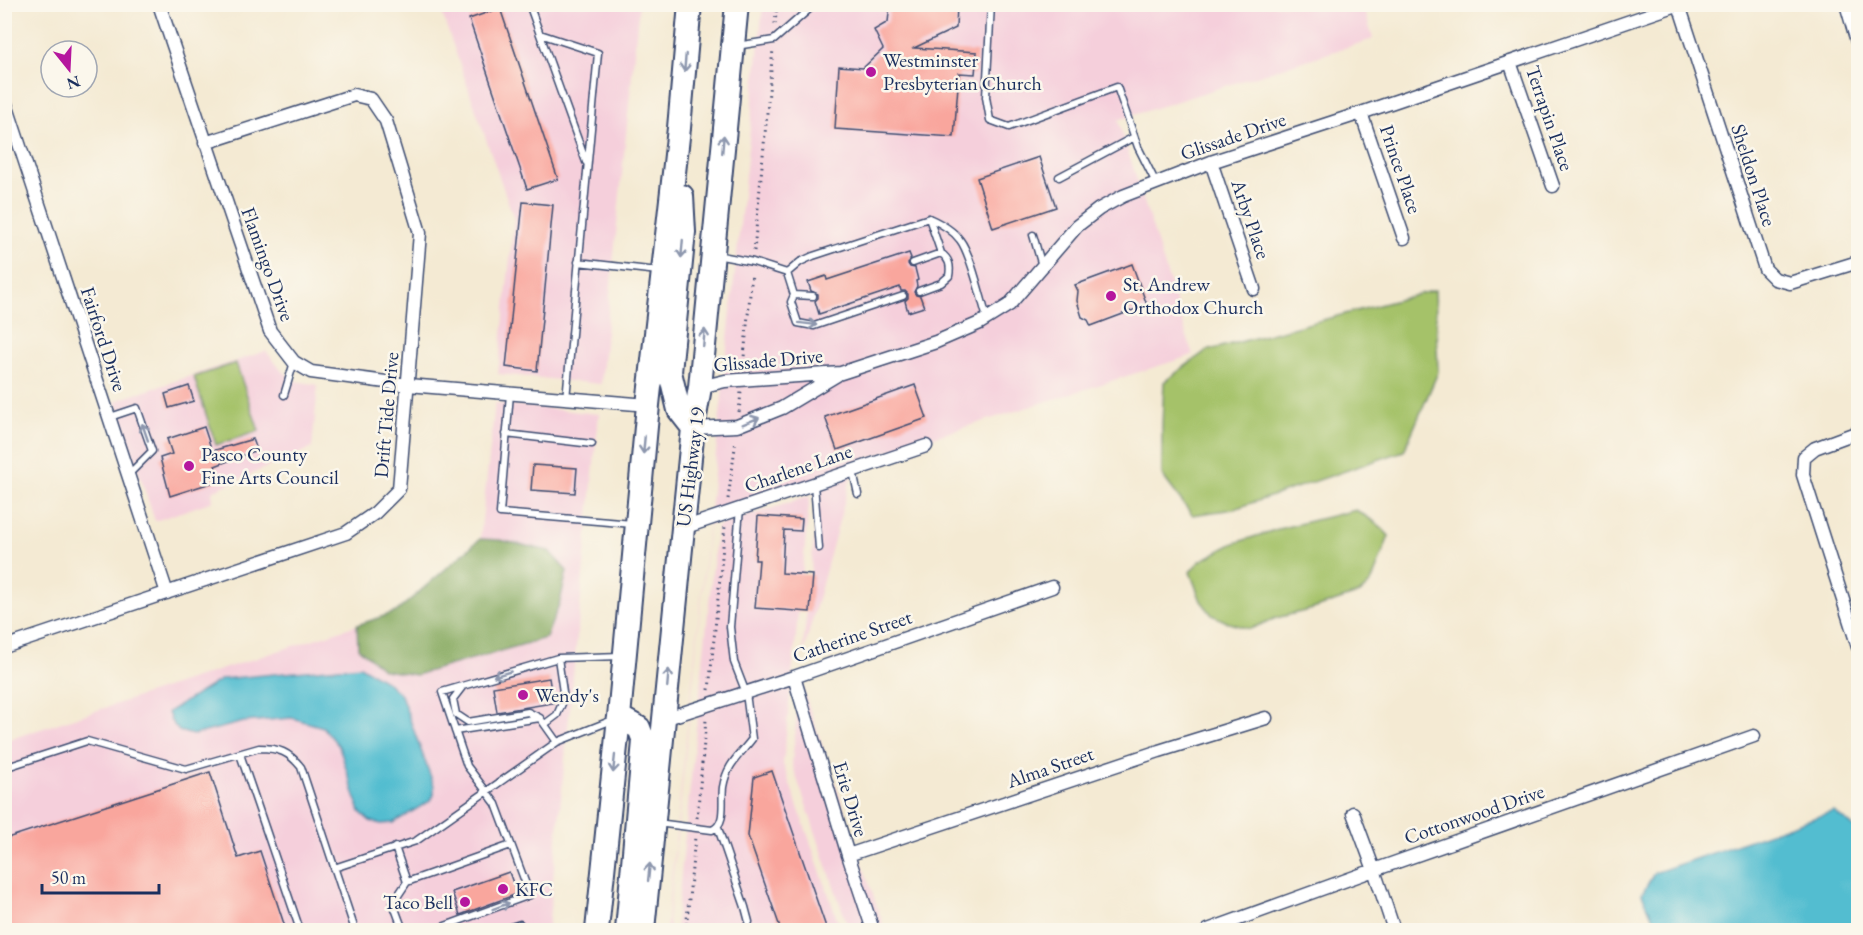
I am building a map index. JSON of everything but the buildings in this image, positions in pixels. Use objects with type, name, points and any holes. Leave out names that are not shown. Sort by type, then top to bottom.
[{"type":"highway","points":[[597,930],[690,4]]},
{"type":"highway","name":"US Highway 19","points":[[643,930],[693,428],[700,387],[737,4]]},
{"type":"highway","points":[[679,128],[684,231],[670,372],[679,410],[693,428]]},
{"type":"highway","points":[[619,717],[639,728],[644,741],[627,930]]},
{"type":"street","name":"Flamingo Drive","points":[[159,4],[270,331],[294,362],[311,372],[408,385],[648,405]]},
{"type":"street","points":[[1846,4],[1858,45]]},
{"type":"street","name":"Glissade Drive","points":[[693,428],[737,426],[782,408],[841,373],[936,342],[987,318],[1009,305],[1077,226],[1099,208],[1123,196],[1211,162],[1679,5]]},
{"type":"street","name":"Sheldon Place","points":[[1679,5],[1765,269],[1775,279],[1790,283],[1854,264]]},
{"type":"street","name":"Terrapin Place","points":[[1510,62],[1553,186]]},
{"type":"street","name":"Drift Tide Drive","points":[[4,647],[346,533],[375,513],[399,489],[420,233],[386,121],[371,99],[354,95],[205,143]]},
{"type":"street","name":"Fairford Drive","points":[[4,98],[167,593]]},
{"type":"street","name":"Prince Place","points":[[1361,113],[1404,238]]},
{"type":"street","name":"Arby Place","points":[[1211,162],[1254,289]]},
{"type":"street","name":"Glissade Drive","points":[[700,387],[725,381],[841,373]]},
{"type":"street","points":[[1858,432],[1815,448],[1804,457],[1803,475],[1858,647]]},
{"type":"street","name":"Charlene Lane","points":[[683,528],[926,446]]},
{"type":"street","name":"Catherine Street","points":[[664,718],[794,677],[1052,587]]},
{"type":"street","name":"Erie Drive","points":[[794,677],[873,930]]},
{"type":"street","name":"Alma Street","points":[[848,855],[1159,751],[1266,718]]},
{"type":"street","name":"Cottonwood Drive","points":[[1208,930],[1754,736]]},
{"type":"street","points":[[1353,813],[1394,930]]},
{"type":"lane","points":[[529,4],[587,165]]},
{"type":"lane","points":[[732,47],[774,40],[815,4]]},
{"type":"lane","points":[[991,4],[986,97],[990,120],[1010,126],[1117,87],[1134,137],[1156,184]]},
{"type":"lane","points":[[540,34],[598,53],[566,399]]},
{"type":"lane","points":[[1059,177],[1134,137]]},
{"type":"lane","points":[[787,273],[800,262],[813,256],[929,218],[944,226],[961,240],[970,261],[987,318]]},
{"type":"lane","points":[[919,291],[940,283],[950,276],[951,268],[948,258],[941,253],[929,218]]},
{"type":"lane","points":[[1033,235],[1042,266]]},
{"type":"lane","points":[[913,263],[941,253]]},
{"type":"lane","points":[[712,254],[753,262],[787,273]]},
{"type":"lane","points":[[579,262],[662,272]]},
{"type":"lane","points":[[787,273],[794,295],[791,302],[798,322],[814,326],[903,296]]},
{"type":"lane","points":[[794,295],[813,296]]},
{"type":"lane","points":[[284,395],[294,362]]},
{"type":"lane","points":[[510,394],[500,513],[637,525]]},
{"type":"lane","points":[[109,418],[137,408],[152,451],[128,475]]},
{"type":"lane","points":[[506,434],[592,444]]},
{"type":"lane","points":[[853,470],[858,495]]},
{"type":"lane","points":[[814,484],[819,548]]},
{"type":"lane","points":[[654,823],[712,831],[717,828],[721,823],[726,773],[752,738],[746,693],[734,662],[730,627],[740,508]]},
{"type":"lane","points":[[434,930],[530,896],[496,804],[467,766],[442,692],[558,658],[625,656]]},
{"type":"lane","points":[[455,731],[542,721],[557,715],[564,699],[558,658]]},
{"type":"lane","points":[[464,686],[453,699],[456,714],[468,722],[528,712],[542,721],[557,742]]},
{"type":"lane","points":[[334,868],[416,840],[557,742],[619,717]]},
{"type":"lane","points":[[4,768],[87,741],[186,769],[259,748],[283,750],[301,767],[355,930]]},
{"type":"lane","points":[[240,754],[300,930]]},
{"type":"lane","points":[[717,828],[745,907],[749,922],[745,930]]},
{"type":"lane","points":[[403,930],[393,903],[407,882],[511,845]]},
{"type":"lane","points":[[395,848],[407,882]]},
{"type":"lane","points":[[501,930],[520,924],[520,930]]},
{"type":"path","points":[[686,930],[726,513],[742,381],[777,4]]},
{"type":"shaded area","points":[[439,5],[639,5],[601,384],[498,374],[514,219]]},
{"type":"shaded area","points":[[763,5],[1363,5],[1373,39],[1118,120],[1193,355],[855,462],[802,658],[818,498],[807,487],[709,525],[668,922],[670,930],[666,930]]},
{"type":"shaded area","points":[[266,351],[282,371],[296,381],[318,385],[312,448],[212,491],[213,501],[155,521],[115,401]]},
{"type":"shaded area","points":[[495,403],[599,414],[548,930],[5,930],[4,741],[357,625],[358,648],[546,638],[560,602],[567,571],[500,540],[480,539]]},
{"type":"shaded area","points":[[810,496],[783,764],[841,930],[678,930],[676,923],[717,526]]},
{"type":"shaded area","points":[[800,681],[885,930],[849,930],[792,764]]},
{"type":"green space","points":[[1435,290],[1438,372],[1404,451],[1234,509],[1192,515],[1162,475],[1164,382],[1206,351]]},
{"type":"green space","points":[[236,363],[259,431],[216,445],[194,377]]},
{"type":"green space","points":[[1356,510],[1378,524],[1389,536],[1371,583],[1360,593],[1313,609],[1276,618],[1250,629],[1212,615],[1201,601],[1190,572],[1200,561],[1232,544],[1278,529]]},
{"type":"green space","points":[[480,539],[500,540],[549,551],[567,571],[560,602],[546,638],[416,675],[384,670],[358,648],[357,625],[396,612]]},
{"type":"water","points":[[360,666],[387,682],[401,695],[434,786],[434,795],[430,801],[393,823],[381,824],[370,821],[360,812],[339,746],[323,727],[292,718],[244,722],[193,735],[179,731],[171,721],[168,712],[222,679]]},
{"type":"water","points":[[1834,811],[1858,831],[1858,930],[1658,930],[1642,894],[1654,873]]},
{"type":"place","name":"Westminster Presbyterian Church","points":[[871,72]]},
{"type":"place","name":"St. Andrew Orthodox Church","points":[[1111,296]]},
{"type":"place","name":"Pasco County Fine Arts Council","points":[[189,466]]},
{"type":"place","name":"Wendy's","points":[[523,695]]},
{"type":"place","name":"KFC","points":[[503,889]]},
{"type":"place","name":"Taco Bell","points":[[465,902]]}]
